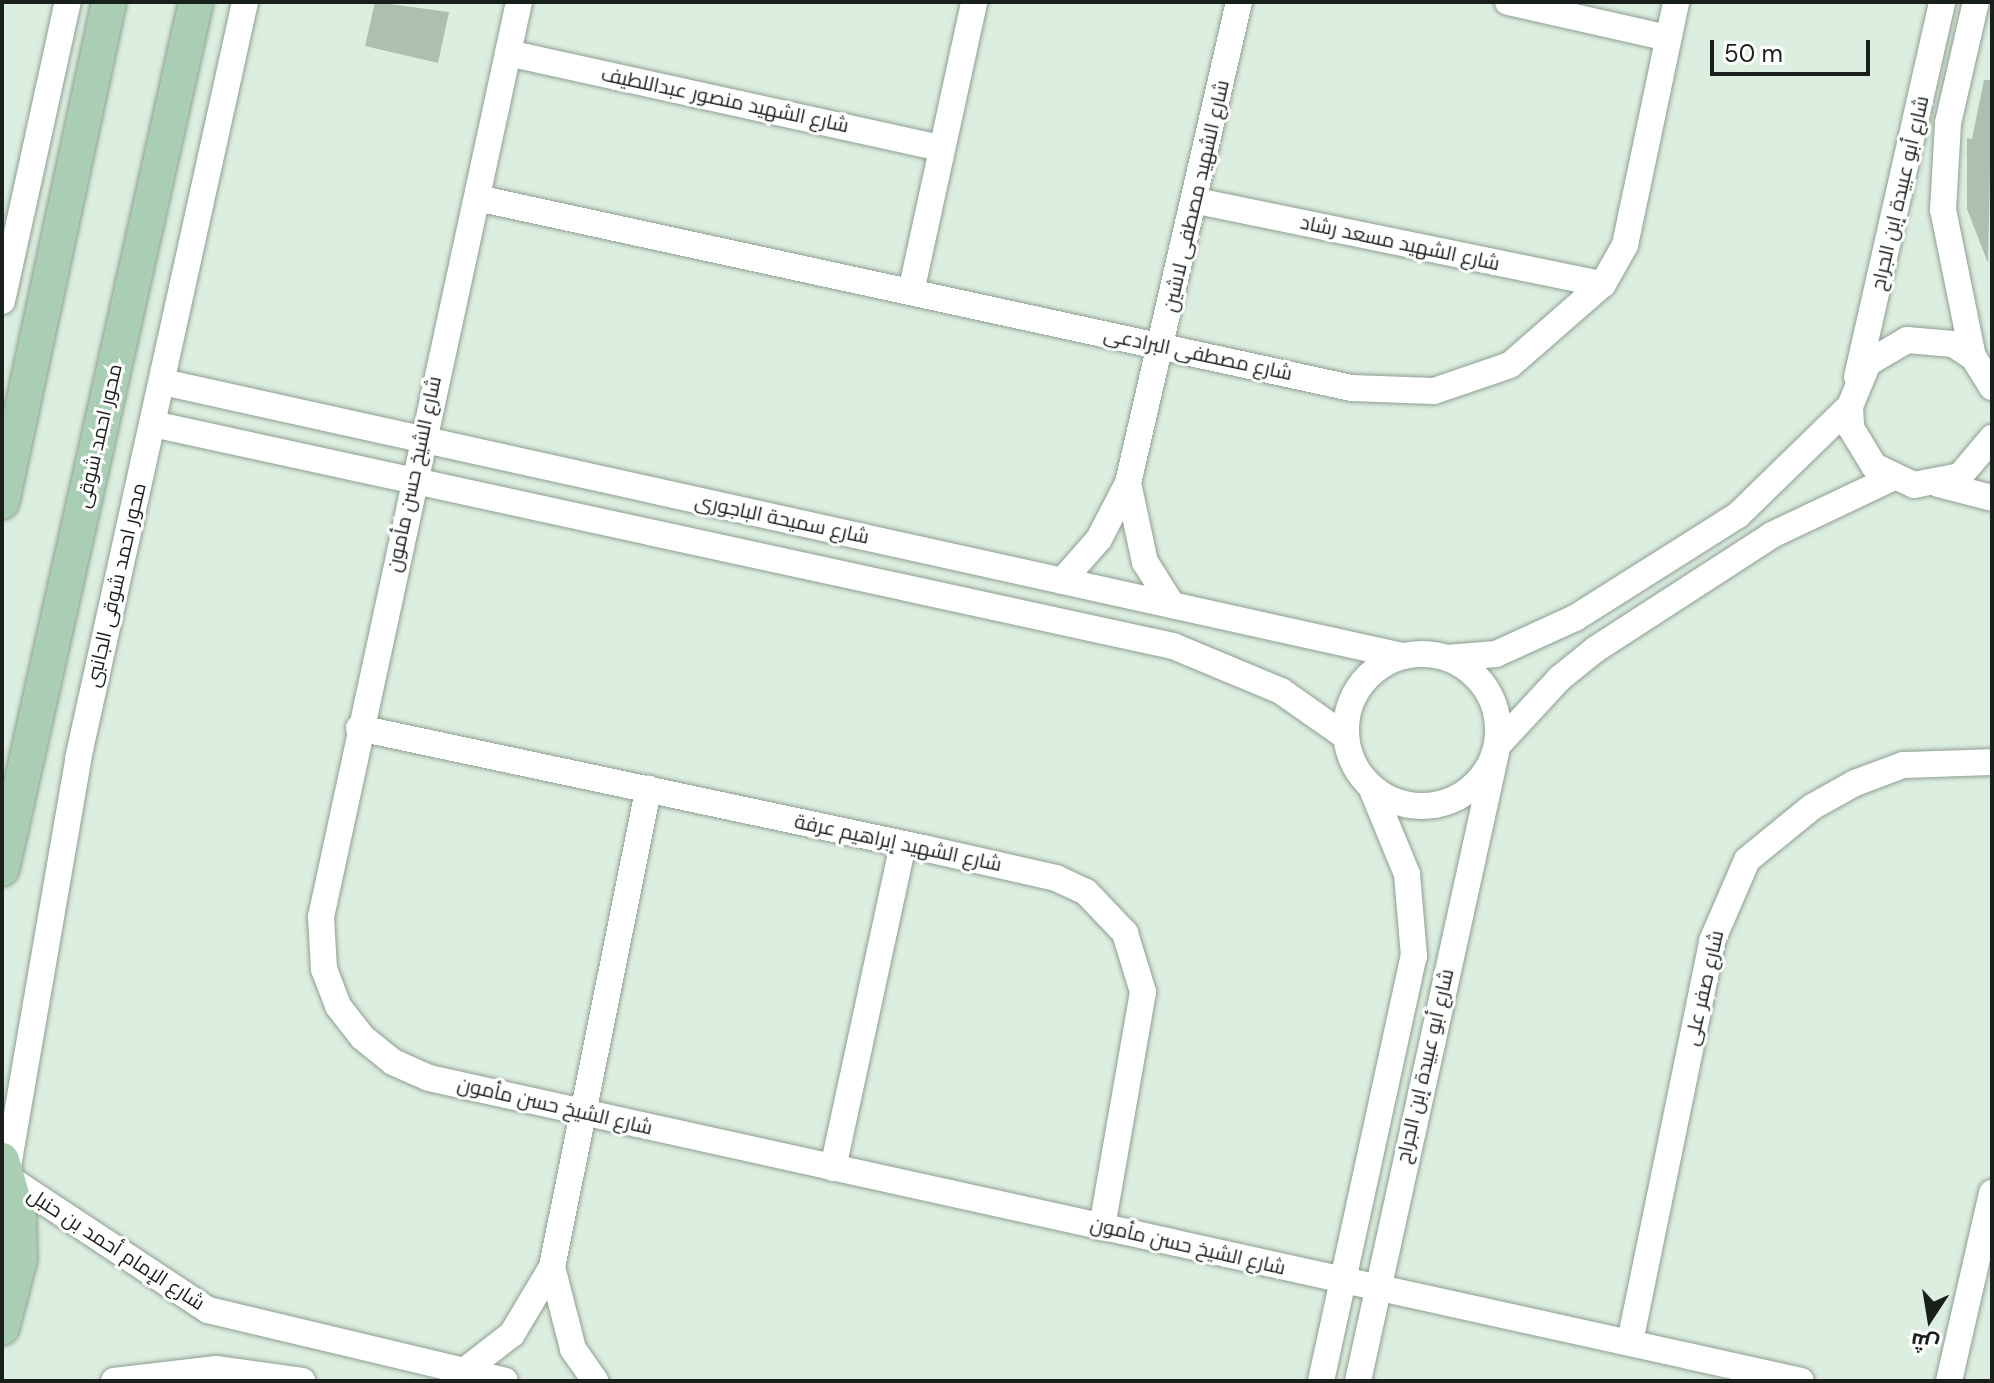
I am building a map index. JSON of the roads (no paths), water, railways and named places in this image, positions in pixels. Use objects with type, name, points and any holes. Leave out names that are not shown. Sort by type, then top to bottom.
[{"type":"main road","points":[[2,502],[109,2]]},
{"type":"main road","name":"محور احمد شوقى","points":[[2,869],[196,2]]},
{"type":"main road","points":[[2,1328],[20,1259],[7,1170]]},
{"type":"street","name":"محور احمد شوقى الجانبى","points":[[7,1170],[58,854],[245,2]]},
{"type":"street","name":"شارع الشيخ حسن مأمون","points":[[519,2],[412,480],[321,917],[324,969],[338,1006],[362,1037],[417,1073],[583,1113],[1801,1381]]},
{"type":"street","points":[[911,292],[974,2]]},
{"type":"street","name":"شارع الشهيد مصطفى لاشين","points":[[1062,581],[1099,539],[1128,483],[1197,201],[1239,2]]},
{"type":"street","points":[[1508,2],[1668,38]]},
{"type":"street","name":"شارع مصطفى البرادعى","points":[[477,198],[1351,388],[1434,391],[1510,365],[1603,284],[1625,245],[1676,2]]},
{"type":"street","name":"شارع أبو عبيدة إبن الجراح","points":[[1852,395],[1942,2]]},
{"type":"street","name":"شارع أبو عبيدة إبن الجراح","points":[[1973,357],[1943,210],[1948,123],[1976,2]]},
{"type":"street","points":[[2,301],[59,3]]},
{"type":"street","name":"شارع الشهيد منصور عبداللطيف","points":[[508,53],[941,148]]},
{"type":"street","name":"شارع الشهيد مسعد رشاد","points":[[1197,201],[1603,284]]},
{"type":"street","points":[[1447,658],[1471,671],[1489,693],[1498,718],[1496,749],[1481,780],[1443,803],[1398,804],[1372,789],[1358,774],[1345,736],[1359,686],[1402,656],[1447,658],[1518,647],[1575,618],[1738,515],[1852,395],[1868,363],[1907,340],[1931,338],[1973,357],[1992,387]]},
{"type":"street","name":"شارع سميحة الباجورى","points":[[163,382],[1402,656]]},
{"type":"street","points":[[1852,395],[1860,448],[1892,478],[1938,484],[1992,498]]},
{"type":"street","name":"شارع سميحة الباجورى","points":[[153,424],[1173,646],[1258,679],[1345,736]]},
{"type":"street","points":[[1938,484],[1978,462],[1992,438]]},
{"type":"street","name":"شارع أبو عبيدة إبن الجراح","points":[[1358,1381],[1496,749],[1543,694],[1596,649],[1772,535],[1892,478]]},
{"type":"street","name":"شارع الشهيد مصطفى لاشين","points":[[1128,483],[1145,562],[1172,605]]},
{"type":"street","name":"شارع الشهيد إبراهيم عرفة","points":[[359,728],[1056,878],[1086,892],[1125,933],[1138,962],[1141,1024],[1102,1227]]},
{"type":"street","name":"شارع صفر على","points":[[1630,1342],[1712,941],[1747,860],[1812,807],[1855,783],[1903,765],[1992,762]]},
{"type":"street","points":[[463,1372],[512,1334],[552,1267],[648,789]]},
{"type":"street","name":"شارع أبو عبيدة إبن الجراح","points":[[1321,1381],[1414,956],[1407,874],[1372,789]]},
{"type":"street","points":[[833,1168],[903,844]]},
{"type":"street","name":"شارع الإمام أحمد بن حنبل","points":[[7,1170],[208,1310],[505,1381]]},
{"type":"street","points":[[1949,1381],[1992,1193]]},
{"type":"street","points":[[552,1267],[573,1349],[595,1381]]},
{"type":"street","points":[[114,1381],[216,1369],[302,1381]]}]
